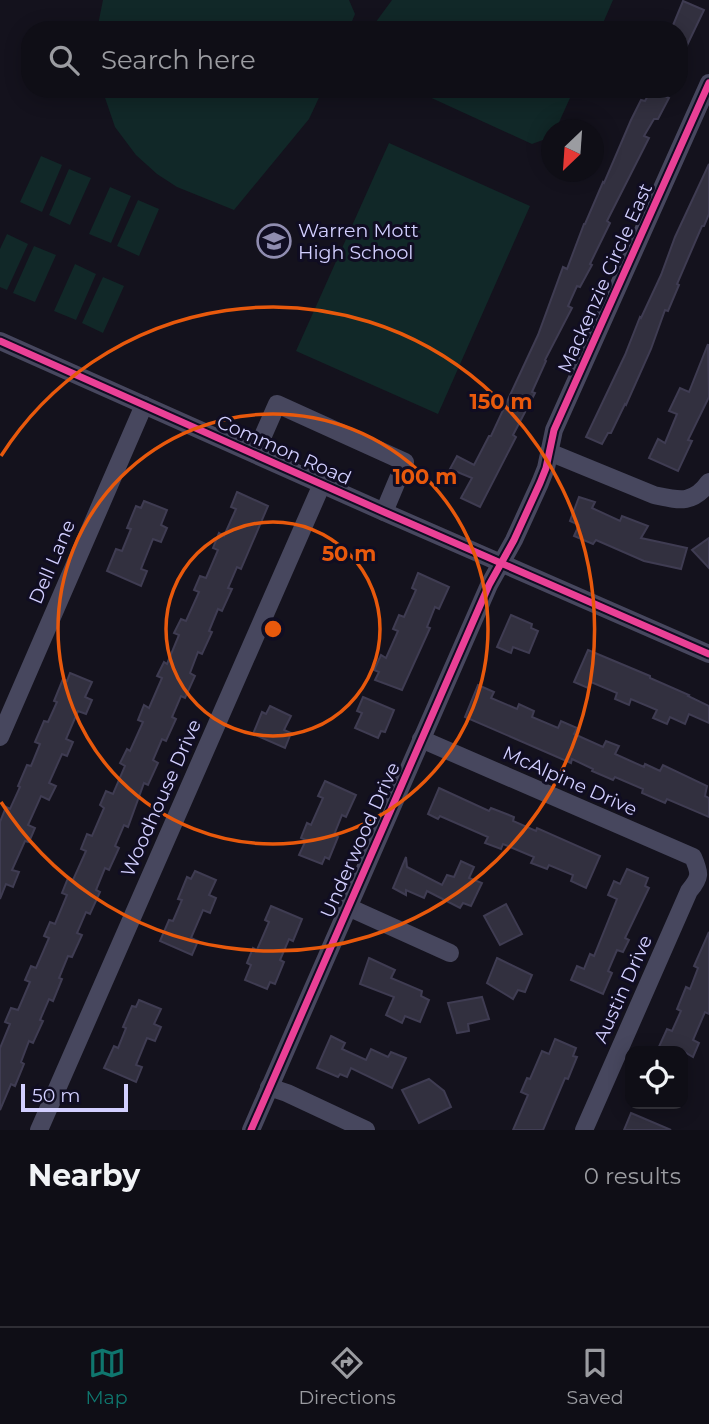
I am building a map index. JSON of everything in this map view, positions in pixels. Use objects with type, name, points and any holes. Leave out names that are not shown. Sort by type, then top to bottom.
[{"type":"street","name":"Mackenzie Circle East","points":[[501,563],[546,468],[554,430],[709,83]]},
{"type":"street","name":"Common Road","points":[[0,341],[709,654]]},
{"type":"street","points":[[255,454],[277,404],[405,462],[384,512]]},
{"type":"street","name":"Dell Lane","points":[[0,737],[144,405]]},
{"type":"street","points":[[549,452],[654,495],[682,500],[693,498],[709,482]]},
{"type":"street","name":"Woodhouse Drive","points":[[39,1130],[322,484]]},
{"type":"street","name":"Underwood Drive","points":[[251,1130],[421,739],[501,563]]},
{"type":"street","name":"McAlpine Drive","points":[[421,739],[693,857],[697,867]]},
{"type":"street","name":"Austin Drive","points":[[584,1130],[689,891],[696,883],[699,875],[697,867]]},
{"type":"street","points":[[348,907],[450,953]]},
{"type":"street","points":[[269,1087],[366,1130]]},
{"type":"green space","points":[[103,0],[349,0],[355,14],[352,21],[99,21]]},
{"type":"green space","points":[[392,0],[613,0],[604,21],[377,21]]},
{"type":"green space","points":[[105,98],[319,98],[309,119],[234,210],[177,187],[157,174],[136,155],[115,127]]},
{"type":"green space","points":[[432,98],[570,98],[560,119],[541,119],[541,141],[532,144]]},
{"type":"green space","points":[[389,143],[530,206],[438,414],[296,351]]},
{"type":"green space","points":[[41,156],[62,165],[42,212],[20,202]]},
{"type":"green space","points":[[69,169],[91,178],[70,225],[49,215]]},
{"type":"green space","points":[[110,187],[131,196],[111,243],[89,234]]},
{"type":"green space","points":[[138,200],[159,209],[139,256],[117,246]]},
{"type":"green space","points":[[7,234],[28,244],[7,290],[0,287],[0,249]]},
{"type":"green space","points":[[34,246],[56,255],[35,302],[13,293]]},
{"type":"green space","points":[[75,264],[96,274],[76,320],[54,311]]},
{"type":"green space","points":[[103,277],[124,286],[103,333],[82,323]]},
{"type":"building","points":[[683,1],[704,10],[688,43],[688,21],[675,21]]},
{"type":"building","points":[[669,98],[658,119],[654,119],[644,136],[649,138],[607,221],[610,223],[590,264],[592,265],[580,287],[577,286],[568,306],[572,308],[545,360],[532,392],[535,393],[513,435],[516,437],[480,507],[461,498],[472,478],[450,469],[457,456],[474,465],[491,436],[538,335],[563,267],[567,269],[584,224],[641,100]]},
{"type":"building","points":[[709,164],[709,214],[626,405],[602,444],[586,437]]},
{"type":"building","points":[[708,344],[709,397],[688,440],[692,441],[678,471],[649,458],[658,439],[665,443],[677,414],[669,411],[680,388],[689,392]]},
{"type":"building","points":[[237,492],[268,506],[241,569],[237,567],[228,588],[232,589],[222,611],[218,609],[202,654],[198,652],[190,673],[195,676],[185,698],[181,696],[172,717],[176,719],[166,741],[162,739],[153,760],[158,763],[148,785],[144,783],[128,827],[124,825],[115,846],[119,848],[109,870],[105,868],[96,890],[100,892],[90,914],[86,912],[77,933],[82,935],[72,957],[68,956],[53,1001],[49,999],[33,1043],[29,1041],[15,1086],[11,1084],[0,1110],[0,1048],[10,1024],[5,1022],[11,1008],[18,1010],[30,982],[25,980],[31,966],[36,968],[49,938],[44,936],[50,922],[55,924],[67,895],[62,893],[68,878],[73,880],[86,851],[81,849],[87,834],[92,836],[104,808],[100,805],[106,791],[113,794],[125,766],[120,763],[127,749],[130,751],[143,722],[138,720],[144,705],[149,708],[162,678],[157,676],[164,662],[167,664],[179,635],[174,633],[181,619],[186,621],[199,592],[194,590],[200,576],[206,578],[218,550],[213,548],[219,533],[224,536],[236,509],[231,507]]},
{"type":"building","points":[[579,497],[595,502],[592,508],[620,521],[622,516],[648,526],[641,538],[687,548],[681,569],[644,561],[596,540],[593,544],[574,536],[579,525],[570,521]]},
{"type":"building","points":[[144,501],[167,510],[161,525],[167,528],[161,542],[153,539],[141,569],[147,571],[141,586],[107,571],[116,549],[122,551],[136,506],[141,508]]},
{"type":"building","points":[[709,538],[709,568],[692,550]]},
{"type":"building","points":[[418,573],[449,587],[439,609],[435,607],[427,627],[430,628],[402,690],[375,680],[379,672],[374,670],[381,655],[386,658],[398,631],[393,629],[399,615],[404,617],[416,590],[412,588]]},
{"type":"building","points":[[511,615],[532,624],[531,628],[538,631],[529,653],[513,647],[511,653],[497,647]]},
{"type":"building","points":[[588,650],[650,676],[709,706],[709,723],[689,714],[685,724],[670,717],[667,724],[653,718],[657,710],[631,699],[629,705],[615,699],[617,693],[591,682],[588,688],[574,682]]},
{"type":"building","points":[[70,673],[92,682],[85,697],[92,700],[86,714],[78,711],[66,739],[73,742],[67,756],[62,754],[49,783],[56,786],[49,800],[41,796],[28,825],[35,828],[29,842],[25,841],[12,870],[19,872],[13,887],[6,884],[0,899],[0,822],[6,807],[10,809],[27,765],[31,766],[40,744],[35,742],[44,721],[48,722],[57,702],[54,701],[63,679],[67,681]]},
{"type":"building","points":[[478,685],[494,692],[491,698],[517,709],[519,704],[534,711],[532,717],[558,728],[561,721],[577,728],[574,734],[603,747],[606,741],[619,746],[615,754],[644,767],[645,764],[660,771],[663,765],[707,786],[705,796],[709,798],[709,817],[667,799],[665,803],[642,793],[643,789],[615,777],[613,780],[572,759],[571,763],[465,717]]},
{"type":"building","points":[[363,697],[394,710],[385,732],[381,731],[378,738],[355,728],[362,713],[357,711]]},
{"type":"building","points":[[270,706],[291,716],[284,730],[291,733],[285,748],[253,734],[262,712],[266,714]]},
{"type":"building","points":[[325,781],[356,795],[346,817],[342,815],[334,835],[338,837],[329,859],[325,857],[322,864],[299,855],[306,840],[301,838],[307,823],[311,825],[323,798],[318,796]]},
{"type":"building","points":[[439,788],[489,811],[491,808],[514,817],[513,821],[536,831],[537,828],[600,856],[586,888],[571,881],[573,875],[549,865],[547,869],[531,863],[534,857],[503,844],[501,849],[485,843],[488,837],[440,816],[438,819],[428,814]]},
{"type":"building","points":[[406,857],[407,867],[442,885],[447,875],[454,877],[461,861],[474,867],[469,878],[482,883],[471,906],[463,903],[460,908],[427,891],[424,898],[406,890],[406,895],[393,888]]},
{"type":"building","points":[[627,869],[648,878],[645,886],[649,888],[625,938],[629,940],[623,952],[617,950],[608,971],[612,973],[603,994],[571,980],[577,966],[584,969],[590,954],[594,956],[617,899],[608,895],[614,881],[620,884]]},
{"type":"building","points":[[195,871],[216,880],[209,895],[216,898],[210,913],[203,910],[191,938],[198,941],[192,955],[160,941],[182,900],[178,899],[187,877],[191,879]]},
{"type":"building","points":[[506,904],[522,934],[500,945],[484,916]]},
{"type":"building","points":[[271,906],[302,919],[293,941],[289,939],[280,960],[284,962],[275,984],[270,982],[267,989],[245,980],[251,965],[247,963],[253,948],[257,950],[269,922],[265,920]]},
{"type":"building","points":[[709,932],[709,1014],[705,1012],[693,1040],[699,1043],[693,1057],[688,1054],[688,1046],[659,1046],[667,1029],[672,1031],[681,1011],[677,1009],[686,987],[690,989],[698,968],[694,966]]},
{"type":"building","points":[[369,958],[395,970],[391,978],[422,991],[421,996],[429,1000],[420,1022],[405,1016],[402,1023],[386,1015],[394,997],[360,984]]},
{"type":"building","points":[[497,958],[532,975],[525,992],[518,990],[513,999],[487,983]]},
{"type":"building","points":[[482,997],[489,1019],[468,1024],[469,1031],[457,1033],[448,1003]]},
{"type":"building","points":[[139,1000],[161,1009],[154,1024],[161,1027],[155,1041],[147,1038],[136,1065],[142,1067],[136,1082],[104,1068],[114,1046],[118,1048],[132,1006],[136,1007]]},
{"type":"building","points":[[331,1036],[345,1043],[342,1049],[366,1060],[371,1049],[388,1057],[391,1052],[406,1058],[392,1088],[351,1068],[347,1077],[340,1074],[338,1077],[317,1068]]},
{"type":"building","points":[[555,1039],[576,1048],[573,1056],[577,1057],[568,1079],[565,1078],[543,1130],[513,1130],[528,1095],[521,1092],[527,1078],[530,1079],[542,1051],[549,1054]]},
{"type":"building","points":[[429,1079],[444,1091],[451,1107],[419,1123],[402,1090]]},
{"type":"building","points":[[631,1113],[671,1130],[624,1130]]},
{"type":"cycle path","points":[[251,1130],[489,585],[514,540],[540,483],[554,430],[709,83]]},
{"type":"cycle path","points":[[0,341],[709,654]]},
{"type":"place","name":"Warren Mott High School","points":[[274,241]]}]
